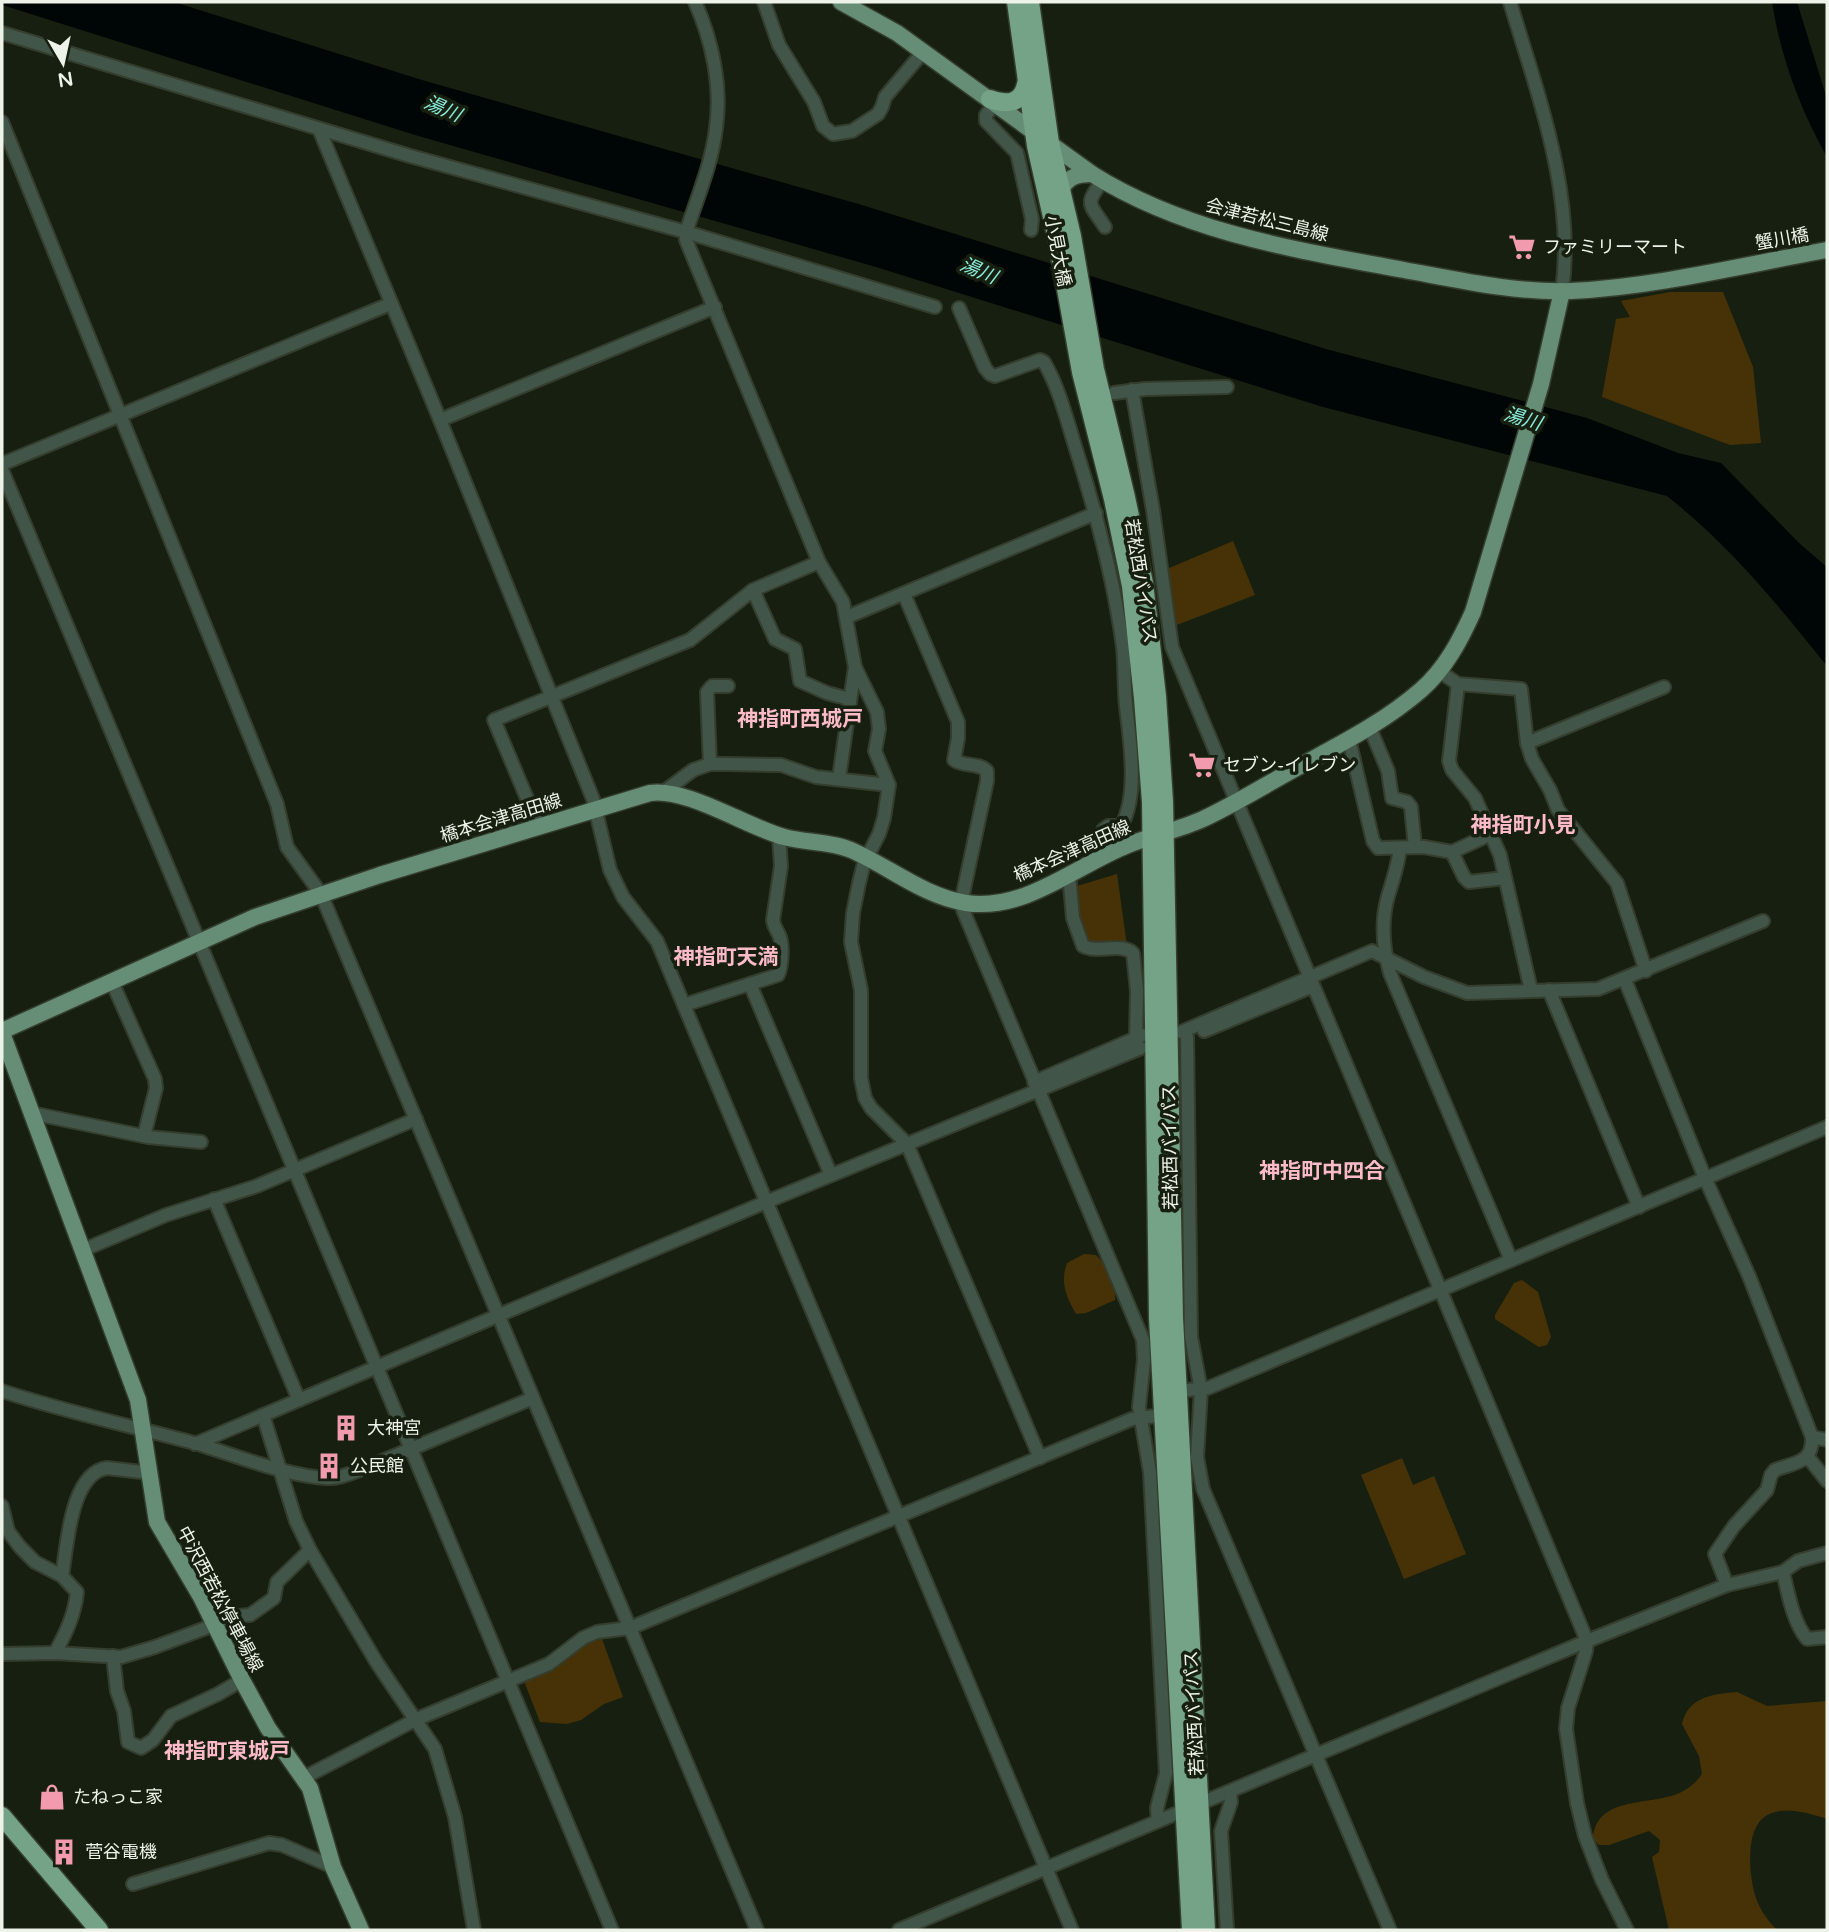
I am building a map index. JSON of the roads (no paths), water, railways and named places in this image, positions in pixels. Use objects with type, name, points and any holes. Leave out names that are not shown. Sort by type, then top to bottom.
[{"type":"highway","points":[[1016,2],[1033,131]]},
{"type":"highway","points":[[1030,2],[1050,143]]},
{"type":"highway","points":[[993,101],[1012,102],[1020,97],[1026,84]]},
{"type":"highway","name":"小見大橋","points":[[1033,131],[1065,237]]},
{"type":"highway","name":"小見大橋","points":[[1050,143],[1061,190],[1065,237],[1088,370]]},
{"type":"highway","name":"若松西バイパス","points":[[1088,370],[1130,586],[1158,835],[1173,1036],[1173,1304],[1192,1809],[1191,1930]]},
{"type":"highway","name":"若松西バイパス","points":[[1173,1036],[1158,1304],[1163,1415],[1192,1809],[1206,1930]]},
{"type":"highway","points":[[2,1816],[99,1930]]},
{"type":"main road","name":"会津若松三島線","points":[[841,2],[897,33],[1098,177],[1156,209],[1259,241],[1495,286],[1562,291],[1636,284],[1743,265]]},
{"type":"main road","points":[[1061,190],[1069,178],[1079,174],[1098,177]]},
{"type":"main road","name":"蟹川橋","points":[[1743,265],[1827,250]]},
{"type":"main road","name":"橋本会津高田線","points":[[2,1032],[255,918],[321,894],[636,796],[665,792],[779,835],[835,845],[867,858],[920,887],[963,902],[982,904],[1033,892],[1110,854],[1205,818],[1370,728],[1423,688],[1439,671],[1462,637],[1473,612],[1541,384],[1562,291]]},
{"type":"main road","name":"中沢西若松停車場線","points":[[2,1032],[138,1400],[157,1522],[188,1573],[268,1728],[310,1788],[333,1867],[361,1930]]},
{"type":"street","points":[[695,2],[710,41],[717,127],[686,232],[691,255],[715,307],[819,562],[843,602],[855,667],[877,712],[879,729],[875,751],[889,785],[884,818],[867,858],[853,913],[851,942],[861,990],[860,1078],[868,1104],[907,1144],[1040,1458]]},
{"type":"street","points":[[764,2],[779,45],[814,102],[823,126],[833,134],[852,131],[878,114],[885,97],[923,52]]},
{"type":"street","points":[[1510,2],[1547,131],[1560,193],[1565,253],[1562,291]]},
{"type":"street","points":[[2,33],[125,72],[225,98],[319,129],[686,232],[935,307]]},
{"type":"street","points":[[993,101],[986,121],[1017,153],[1032,219],[1031,230]]},
{"type":"street","points":[[2,122],[5,141],[277,804],[288,847],[321,894],[757,1930]]},
{"type":"street","points":[[319,129],[551,696],[595,809],[610,870],[623,897],[657,941],[1072,1930]]},
{"type":"street","points":[[1098,177],[1090,200],[1091,207],[1105,227]]},
{"type":"street","points":[[2,464],[390,304]]},
{"type":"street","points":[[440,420],[715,307]]},
{"type":"street","points":[[959,308],[990,374],[995,376],[1040,360],[1044,362],[1063,405],[1096,513],[1116,603],[1129,728],[1130,807],[1121,825],[1108,826],[1103,830],[1110,854]]},
{"type":"street","points":[[1114,393],[1227,387]]},
{"type":"street","points":[[1132,390],[1153,510],[1171,643],[1235,802],[1587,1641],[1568,1708],[1566,1729],[1577,1803],[1585,1836],[1602,1880],[1627,1930]]},
{"type":"street","points":[[1063,405],[1078,400]]},
{"type":"street","points":[[2,470],[612,1930]]},
{"type":"street","points":[[847,617],[1096,513]]},
{"type":"street","points":[[538,827],[494,720],[690,640],[753,590],[819,562]]},
{"type":"street","points":[[753,590],[775,639],[795,649],[800,681],[849,699]]},
{"type":"street","points":[[904,594],[958,722],[954,760],[986,771],[987,781],[963,910],[1143,1340],[1140,1416],[1150,1472],[1166,1773],[1157,1805],[1158,1821]]},
{"type":"street","points":[[839,778],[855,667]]},
{"type":"street","points":[[1439,671],[1458,684],[1521,689],[1527,743],[1532,759],[1558,810],[1617,883],[1646,971]]},
{"type":"street","points":[[1458,684],[1449,761],[1452,770],[1475,798],[1500,855],[1531,990]]},
{"type":"street","points":[[710,764],[707,692],[712,686],[729,686]]},
{"type":"street","points":[[1527,743],[1664,687]]},
{"type":"street","points":[[1370,728],[1388,771],[1392,798],[1407,802],[1411,807],[1415,847]]},
{"type":"street","points":[[1349,739],[1374,845],[1383,849],[1415,847],[1452,852],[1492,834]]},
{"type":"street","points":[[665,792],[693,770],[710,764],[781,765],[804,775],[889,785]]},
{"type":"street","points":[[684,1004],[778,975],[781,941],[773,926],[773,920],[781,866],[779,835]]},
{"type":"street","points":[[1400,848],[1398,867],[1385,914],[1385,957],[1511,1260]]},
{"type":"street","points":[[1452,852],[1465,880],[1473,883],[1505,878]]},
{"type":"street","points":[[1069,873],[1073,918],[1083,946],[1089,949],[1123,948],[1133,953],[1139,1043]]},
{"type":"street","points":[[195,1444],[498,1314],[907,1144],[1036,1086],[1139,1043],[1173,1036],[1311,981],[1373,951],[1415,973],[1468,993],[1598,989],[1763,921]]},
{"type":"street","points":[[1625,980],[1705,1178],[1749,1276],[1812,1437],[1813,1449],[1808,1457],[1771,1475],[1768,1490],[1734,1526],[1715,1554],[1727,1585]]},
{"type":"street","points":[[112,982],[155,1079],[156,1088],[144,1136]]},
{"type":"street","points":[[750,984],[831,1175]]},
{"type":"street","points":[[1549,990],[1639,1207]]},
{"type":"street","points":[[1173,1036],[1191,1337],[1201,1390],[1197,1457],[1203,1489],[1390,1930]]},
{"type":"street","points":[[31,1113],[144,1136],[201,1142]]},
{"type":"street","points":[[83,1250],[166,1215],[257,1185],[416,1119]]},
{"type":"street","points":[[1177,1391],[1201,1390],[1827,1127]]},
{"type":"street","points":[[214,1199],[299,1400]]},
{"type":"street","points":[[2,1391],[280,1469],[324,1478],[335,1478],[411,1449],[533,1398]]},
{"type":"street","points":[[263,1415],[296,1521],[310,1550],[377,1663],[435,1749],[455,1817],[474,1930]]},
{"type":"street","points":[[303,1778],[417,1719],[549,1664],[583,1638],[597,1632],[630,1628],[1140,1416],[1163,1415]]},
{"type":"street","points":[[1812,1437],[1827,1440]]},
{"type":"street","points":[[1808,1457],[1827,1481]]},
{"type":"street","points":[[62,1576],[72,1510],[90,1478],[102,1468],[150,1473]]},
{"type":"street","points":[[2,1506],[8,1531],[20,1547],[35,1562],[62,1576],[77,1592],[76,1605],[66,1633],[55,1653]]},
{"type":"street","points":[[2,1654],[131,1655],[238,1616],[250,1615],[274,1598],[277,1582],[310,1550]]},
{"type":"street","points":[[899,1930],[1587,1641],[1727,1585],[1783,1572],[1798,1561],[1827,1553]]},
{"type":"street","points":[[1783,1572],[1802,1633],[1807,1639],[1827,1637]]},
{"type":"street","points":[[113,1656],[128,1742],[141,1748],[153,1740],[171,1716],[242,1680]]},
{"type":"street","points":[[1227,1930],[1221,1831],[1230,1806],[1230,1792]]},
{"type":"street","points":[[133,1885],[269,1843],[282,1844],[333,1867]]},
{"type":"water","name":"湯川","points":[[2,2],[174,2],[422,80],[862,205],[1326,349],[1587,418],[1678,453],[1721,463],[1799,543],[1827,567],[1827,666],[1732,555],[1667,496],[1323,407],[876,267],[415,135],[2,5]]},
{"type":"water","points":[[1772,2],[1797,2],[1827,99],[1827,157],[1792,82]]},
{"type":"place","name":"ファミリーマート","points":[[1522,247]]},
{"type":"place","name":"セブン-イレブン","points":[[1202,765]]},
{"type":"place","name":"大神宮","points":[[346,1428]]},
{"type":"place","name":"公民館","points":[[329,1466]]},
{"type":"place","name":"たねっこ家","points":[[52,1797]]},
{"type":"place","name":"菅谷電機","points":[[64,1852]]},
{"type":"district","name":"神指町西城戸","points":[[800,719]]},
{"type":"district","name":"神指町小見","points":[[1523,825]]},
{"type":"district","name":"神指町天満","points":[[726,957]]},
{"type":"district","name":"神指町中四合","points":[[1322,1171]]},
{"type":"district","name":"神指町東城戸","points":[[227,1751]]}]
